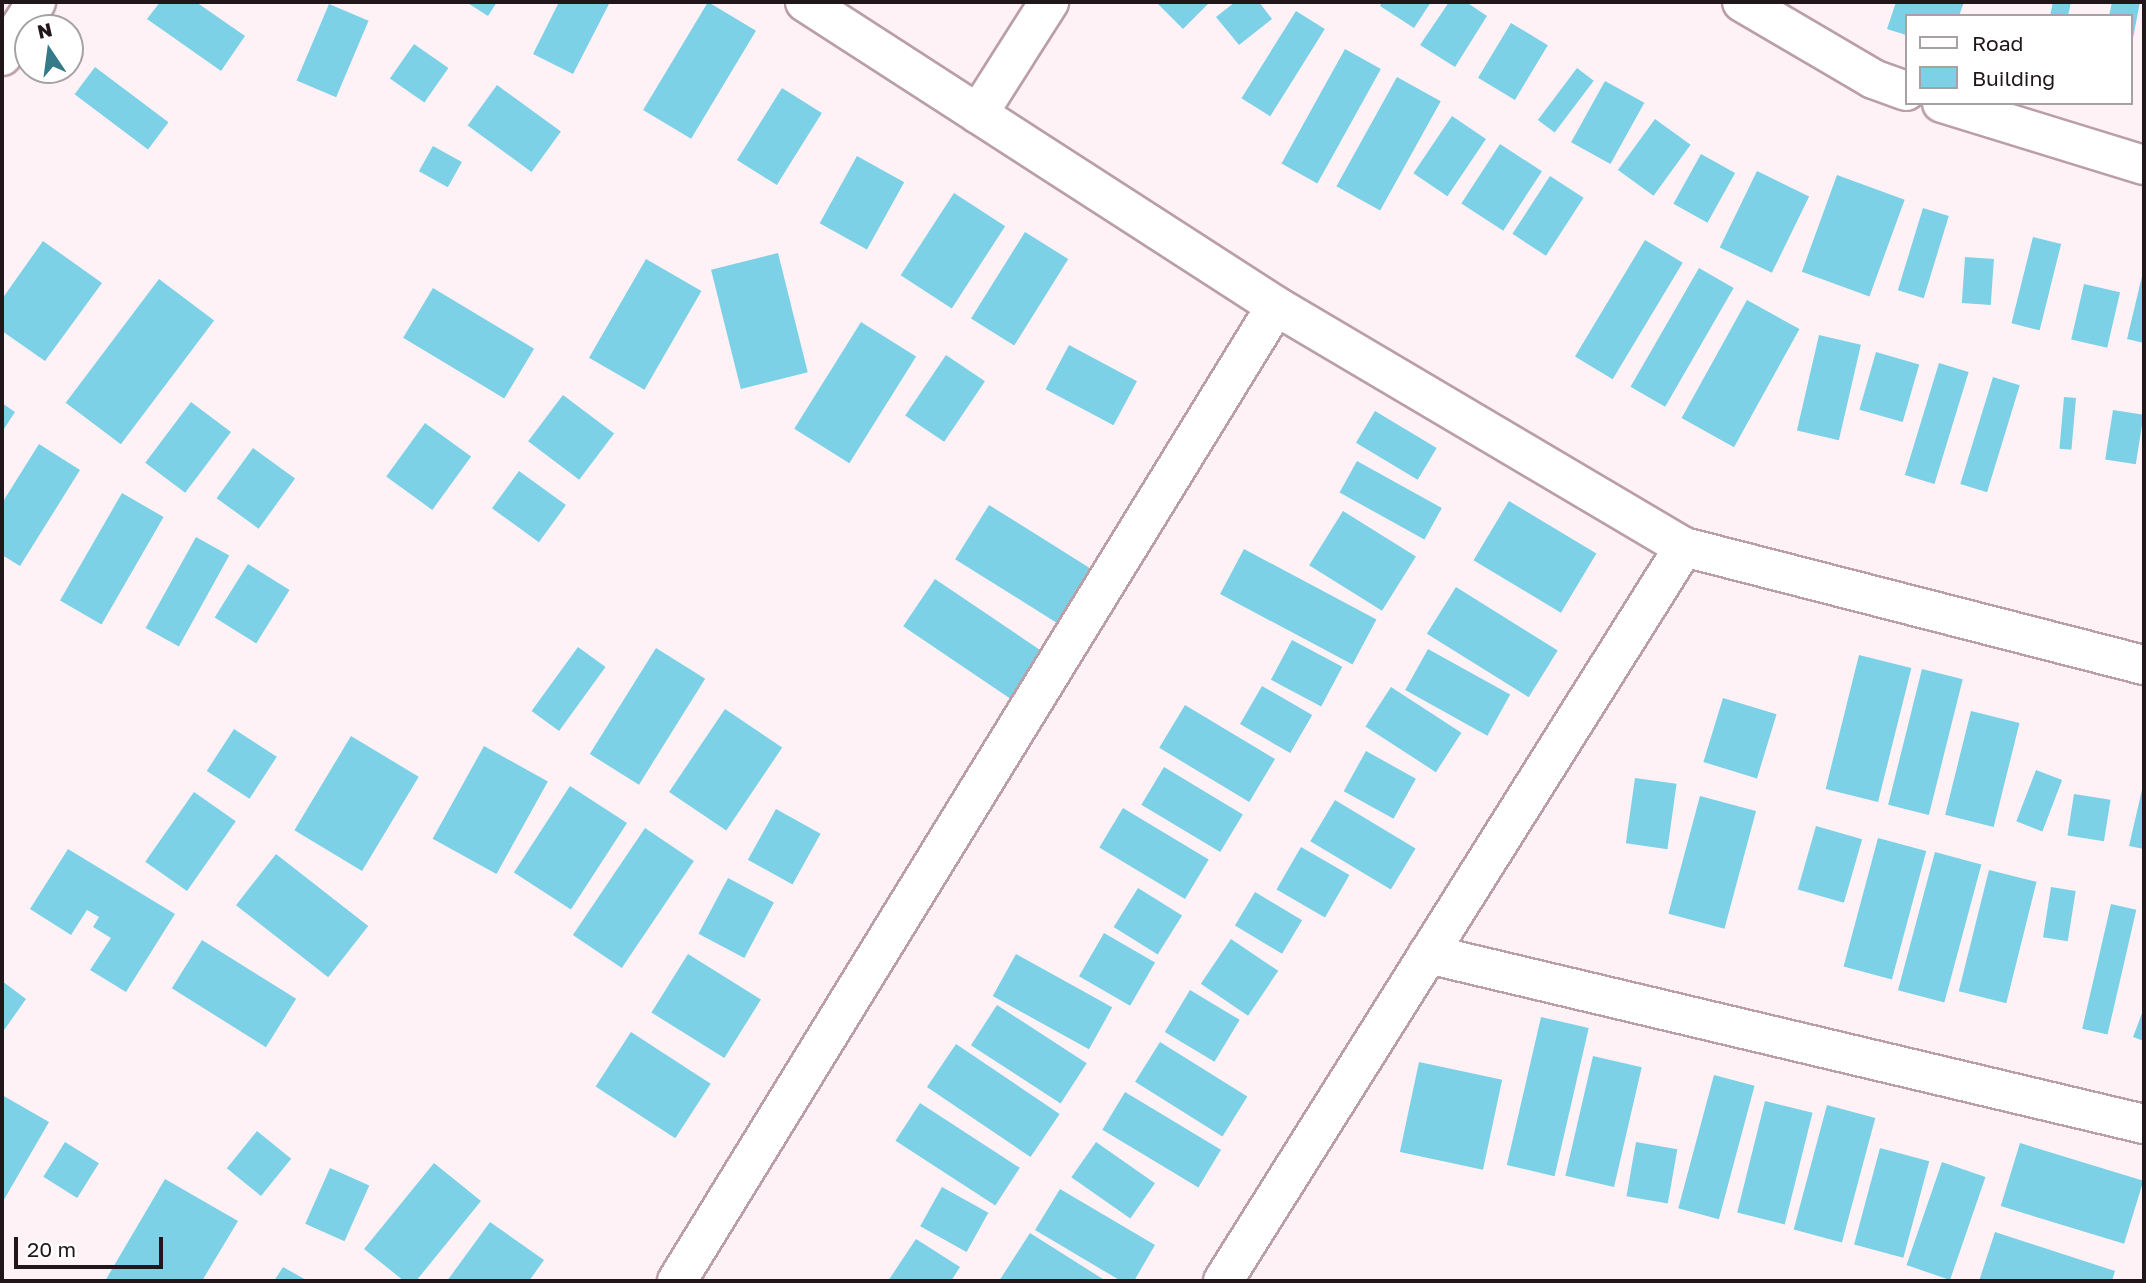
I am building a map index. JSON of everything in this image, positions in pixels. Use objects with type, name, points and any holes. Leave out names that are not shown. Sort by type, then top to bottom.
[{"type":"street","points":[[2,56],[36,2]]},
{"type":"street","points":[[805,2],[1276,306],[1684,547],[2144,665]]},
{"type":"street","points":[[978,114],[1049,2]]},
{"type":"street","points":[[1757,5],[1873,79],[1904,89]]},
{"type":"street","points":[[1949,105],[2144,165]]},
{"type":"street","points":[[677,1281],[1276,306]]},
{"type":"street","points":[[1223,1281],[1684,547]]},
{"type":"street","points":[[1428,954],[2144,1124]]},
{"type":"building","points":[[160,2],[196,2],[245,36],[221,71],[147,19]]},
{"type":"building","points":[[466,2],[497,2],[488,16]]},
{"type":"building","points":[[559,2],[610,2],[573,74],[533,54]]},
{"type":"building","points":[[708,2],[756,31],[691,139],[643,110]]},
{"type":"building","points":[[1156,2],[1210,2],[1183,29]]},
{"type":"building","points":[[1235,2],[1259,2],[1272,19],[1239,45],[1216,17]]},
{"type":"building","points":[[1382,2],[1431,2],[1414,28],[1380,6]]},
{"type":"building","points":[[1449,2],[1466,2],[1487,16],[1455,67],[1420,45]]},
{"type":"building","points":[[1896,2],[1964,2],[1960,14],[1904,14],[1904,34],[1887,29]]},
{"type":"building","points":[[2053,2],[2071,2],[2068,14],[2050,14]]},
{"type":"building","points":[[2112,2],[2140,2],[2133,38],[2132,14],[2109,14]]},
{"type":"building","points":[[329,4],[369,21],[336,97],[297,80]]},
{"type":"building","points":[[1296,11],[1325,29],[1270,116],[1241,98]]},
{"type":"building","points":[[1511,23],[1548,45],[1515,100],[1478,78]]},
{"type":"building","points":[[414,44],[448,68],[424,102],[390,78]]},
{"type":"building","points":[[1345,49],[1381,69],[1317,183],[1281,164]]},
{"type":"building","points":[[95,67],[168,122],[148,150],[75,94]]},
{"type":"building","points":[[1577,68],[1594,81],[1555,133],[1538,120]]},
{"type":"building","points":[[1397,77],[1441,101],[1380,211],[1336,186]]},
{"type":"building","points":[[1605,81],[1644,103],[1610,164],[1571,142]]},
{"type":"building","points":[[497,85],[561,131],[532,172],[468,125]]},
{"type":"building","points":[[782,88],[822,113],[777,185],[737,160]]},
{"type":"building","points":[[1452,116],[1486,139],[1447,196],[1413,173]]},
{"type":"building","points":[[1655,119],[1691,145],[1654,196],[1618,170]]},
{"type":"building","points":[[1500,144],[1542,171],[1503,231],[1461,204]]},
{"type":"building","points":[[433,146],[462,162],[448,187],[419,171]]},
{"type":"building","points":[[1701,154],[1735,173],[1707,223],[1673,204]]},
{"type":"building","points":[[857,156],[904,182],[867,250],[820,223]]},
{"type":"building","points":[[1757,171],[1809,196],[1772,273],[1720,247]]},
{"type":"building","points":[[1837,175],[1905,200],[1869,296],[1802,272]]},
{"type":"building","points":[[1550,176],[1584,198],[1546,256],[1512,234]]},
{"type":"building","points":[[954,193],[1005,226],[952,308],[901,275]]},
{"type":"building","points":[[1923,208],[1949,216],[1924,298],[1898,290]]},
{"type":"building","points":[[1025,232],[1068,259],[1014,346],[971,319]]},
{"type":"building","points":[[2033,237],[2061,244],[2040,330],[2011,323]]},
{"type":"building","points":[[1645,240],[1683,263],[1613,379],[1575,357]]},
{"type":"building","points":[[43,241],[102,283],[45,361],[2,331],[2,299]]},
{"type":"building","points":[[778,253],[808,372],[741,389],[711,270]]},
{"type":"building","points":[[1965,257],[1994,259],[1991,305],[1962,303]]},
{"type":"building","points":[[646,259],[701,291],[644,390],[589,358]]},
{"type":"building","points":[[1699,268],[1734,288],[1665,407],[1630,387]]},
{"type":"building","points":[[2144,268],[2144,343],[2127,339]]},
{"type":"building","points":[[159,279],[214,321],[121,444],[66,403]]},
{"type":"building","points":[[2084,284],[2120,292],[2107,348],[2071,340]]},
{"type":"building","points":[[433,288],[534,349],[504,398],[403,338]]},
{"type":"building","points":[[1747,300],[1799,329],[1734,447],[1682,418]]},
{"type":"building","points":[[861,322],[916,356],[849,463],[794,429]]},
{"type":"building","points":[[1819,335],[1861,345],[1839,440],[1797,430]]},
{"type":"building","points":[[1069,345],[1137,381],[1114,425],[1046,389]]},
{"type":"building","points":[[1876,352],[1919,364],[1903,422],[1859,410]]},
{"type":"building","points":[[946,355],[985,381],[944,442],[905,416]]},
{"type":"building","points":[[1939,363],[1969,372],[1934,484],[1905,475]]},
{"type":"building","points":[[1993,377],[2020,385],[1987,492],[1960,484]]},
{"type":"building","points":[[563,395],[614,434],[579,480],[528,441]]},
{"type":"building","points":[[2064,397],[2076,398],[2071,450],[2059,449]]},
{"type":"building","points":[[191,402],[231,432],[185,493],[145,463]]},
{"type":"building","points":[[2,403],[15,412],[2,432]]},
{"type":"building","points":[[2113,410],[2144,415],[2136,464],[2105,459]]},
{"type":"building","points":[[1375,411],[1437,448],[1418,480],[1356,443]]},
{"type":"building","points":[[425,423],[471,457],[432,510],[386,476]]},
{"type":"building","points":[[39,444],[80,470],[20,566],[2,555],[2,503]]},
{"type":"building","points":[[253,448],[295,479],[259,529],[217,498]]},
{"type":"building","points":[[1357,461],[1442,508],[1424,540],[1340,492]]},
{"type":"building","points":[[519,471],[566,505],[539,542],[492,508]]},
{"type":"building","points":[[122,493],[164,517],[102,624],[60,600]]},
{"type":"building","points":[[1509,501],[1596,554],[1561,613],[1473,560]]},
{"type":"building","points":[[989,505],[1093,570],[1059,624],[955,559]]},
{"type":"building","points":[[1343,511],[1416,557],[1382,611],[1309,565]]},
{"type":"building","points":[[196,537],[229,555],[179,646],[146,628]]},
{"type":"building","points":[[1244,549],[1376,619],[1352,664],[1220,594]]},
{"type":"building","points":[[248,564],[290,590],[256,643],[215,617]]},
{"type":"building","points":[[935,579],[1042,651],[1010,698],[903,626]]},
{"type":"building","points":[[1456,587],[1558,651],[1529,697],[1427,634]]},
{"type":"building","points":[[1292,640],[1342,667],[1321,706],[1271,680]]},
{"type":"building","points":[[578,647],[606,667],[559,731],[532,711]]},
{"type":"building","points":[[656,648],[705,679],[639,785],[590,754]]},
{"type":"building","points":[[1428,649],[1510,695],[1487,736],[1405,690]]},
{"type":"building","points":[[1859,655],[1911,668],[1878,802],[1826,789]]},
{"type":"building","points":[[1922,669],[1963,679],[1929,815],[1888,805]]},
{"type":"building","points":[[1262,686],[1312,715],[1290,753],[1240,724]]},
{"type":"building","points":[[1391,687],[1461,733],[1436,772],[1365,726]]},
{"type":"building","points":[[1723,698],[1777,714],[1757,778],[1703,762]]},
{"type":"building","points":[[1185,705],[1275,759],[1249,802],[1159,748]]},
{"type":"building","points":[[725,709],[782,748],[726,830],[669,792]]},
{"type":"building","points":[[1971,711],[2020,723],[1994,827],[1945,815]]},
{"type":"building","points":[[234,729],[277,757],[250,799],[207,771]]},
{"type":"building","points":[[351,736],[419,777],[362,871],[294,830]]},
{"type":"building","points":[[484,746],[548,781],[496,874],[433,839]]},
{"type":"building","points":[[1366,751],[1416,779],[1394,819],[1344,791]]},
{"type":"building","points":[[1164,767],[1243,814],[1220,852],[1141,805]]},
{"type":"building","points":[[2036,770],[2062,780],[2042,831],[2016,821]]},
{"type":"building","points":[[1635,778],[1677,784],[1667,849],[1626,843]]},
{"type":"building","points":[[2144,781],[2144,849],[2129,846]]},
{"type":"building","points":[[570,786],[627,823],[571,909],[514,872]]},
{"type":"building","points":[[194,792],[236,821],[187,891],[145,862]]},
{"type":"building","points":[[2074,794],[2111,800],[2104,841],[2067,835]]},
{"type":"building","points":[[1700,796],[1756,811],[1724,929],[1668,914]]},
{"type":"building","points":[[1335,800],[1416,848],[1391,890],[1310,841]]},
{"type":"building","points":[[1123,808],[1209,860],[1185,899],[1099,847]]},
{"type":"building","points":[[776,809],[821,834],[792,884],[748,860]]},
{"type":"building","points":[[1816,826],[1862,839],[1844,903],[1798,889]]},
{"type":"building","points":[[645,828],[694,861],[622,968],[573,935]]},
{"type":"building","points":[[1878,838],[1926,851],[1892,979],[1844,966]]},
{"type":"building","points":[[1301,847],[1349,875],[1325,917],[1276,889]]},
{"type":"building","points":[[68,849],[175,914],[126,992],[90,970],[111,938],[93,927],[99,917],[87,910],[71,935],[30,909]]},
{"type":"building","points":[[1935,852],[1981,864],[1944,1003],[1898,990]]},
{"type":"building","points":[[276,854],[368,926],[328,977],[236,905]]},
{"type":"building","points":[[1989,870],[2037,882],[2006,1003],[1959,991]]},
{"type":"building","points":[[728,878],[774,902],[744,958],[698,934]]},
{"type":"building","points":[[2051,887],[2076,891],[2068,941],[2043,937]]},
{"type":"building","points":[[1138,888],[1182,916],[1158,955],[1114,927]]},
{"type":"building","points":[[1255,892],[1302,920],[1282,954],[1235,925]]},
{"type":"building","points":[[2111,904],[2136,910],[2108,1035],[2082,1029]]},
{"type":"building","points":[[1104,933],[1155,962],[1130,1006],[1079,976]]},
{"type":"building","points":[[1231,939],[1278,971],[1248,1016],[1201,984]]},
{"type":"building","points":[[202,940],[296,999],[266,1047],[172,988]]},
{"type":"building","points":[[688,954],[761,1000],[724,1058],[651,1013]]},
{"type":"building","points":[[1016,954],[1112,1007],[1089,1049],[993,996]]},
{"type":"building","points":[[2,981],[26,999],[2,1033]]},
{"type":"building","points":[[1190,990],[1240,1020],[1214,1062],[1165,1032]]},
{"type":"building","points":[[997,1005],[1087,1063],[1061,1104],[971,1045]]},
{"type":"building","points":[[2144,1008],[2144,1041],[2133,1037]]},
{"type":"building","points":[[1541,1017],[1589,1028],[1555,1176],[1507,1165]]},
{"type":"building","points":[[631,1032],[711,1084],[675,1138],[596,1087]]},
{"type":"building","points":[[1160,1042],[1247,1097],[1222,1136],[1135,1082]]},
{"type":"building","points":[[956,1044],[1060,1114],[1031,1157],[927,1087]]},
{"type":"building","points":[[1593,1056],[1642,1067],[1614,1187],[1565,1176]]},
{"type":"building","points":[[1419,1062],[1502,1080],[1483,1170],[1400,1152]]},
{"type":"building","points":[[1714,1075],[1755,1086],[1719,1219],[1678,1208]]},
{"type":"building","points":[[1125,1092],[1221,1150],[1198,1187],[1102,1130]]},
{"type":"building","points":[[2,1095],[49,1122],[2,1203]]},
{"type":"building","points":[[1765,1101],[1813,1113],[1785,1224],[1737,1213]]},
{"type":"building","points":[[920,1103],[1020,1168],[995,1206],[895,1141]]},
{"type":"building","points":[[1827,1105],[1875,1118],[1842,1243],[1794,1230]]},
{"type":"building","points":[[257,1131],[291,1159],[261,1196],[227,1168]]},
{"type":"building","points":[[65,1142],[99,1163],[77,1198],[43,1177]]},
{"type":"building","points":[[1096,1142],[1155,1183],[1130,1219],[1071,1177]]},
{"type":"building","points":[[1636,1142],[1677,1149],[1668,1203],[1626,1196]]},
{"type":"building","points":[[2020,1143],[2143,1181],[2124,1244],[2001,1206]]},
{"type":"building","points":[[1880,1148],[1929,1161],[1903,1258],[1854,1245]]},
{"type":"building","points":[[1942,1162],[1985,1177],[1950,1280],[1907,1265]]},
{"type":"building","points":[[434,1163],[481,1201],[416,1281],[404,1281],[364,1249]]},
{"type":"building","points":[[330,1168],[369,1185],[344,1241],[305,1224]]},
{"type":"building","points":[[165,1179],[238,1221],[202,1281],[105,1281]]},
{"type":"building","points":[[942,1187],[988,1213],[967,1252],[920,1226]]},
{"type":"building","points":[[1060,1189],[1155,1245],[1134,1281],[1121,1281],[1035,1230]]},
{"type":"building","points":[[490,1222],[544,1260],[529,1281],[447,1281]]},
{"type":"building","points":[[1995,1232],[2115,1271],[2112,1281],[1979,1281]]},
{"type":"building","points":[[1030,1233],[1106,1281],[999,1281]]},
{"type":"building","points":[[916,1239],[960,1267],[951,1281],[888,1281]]},
{"type":"building","points":[[283,1267],[308,1281],[274,1281]]}]
